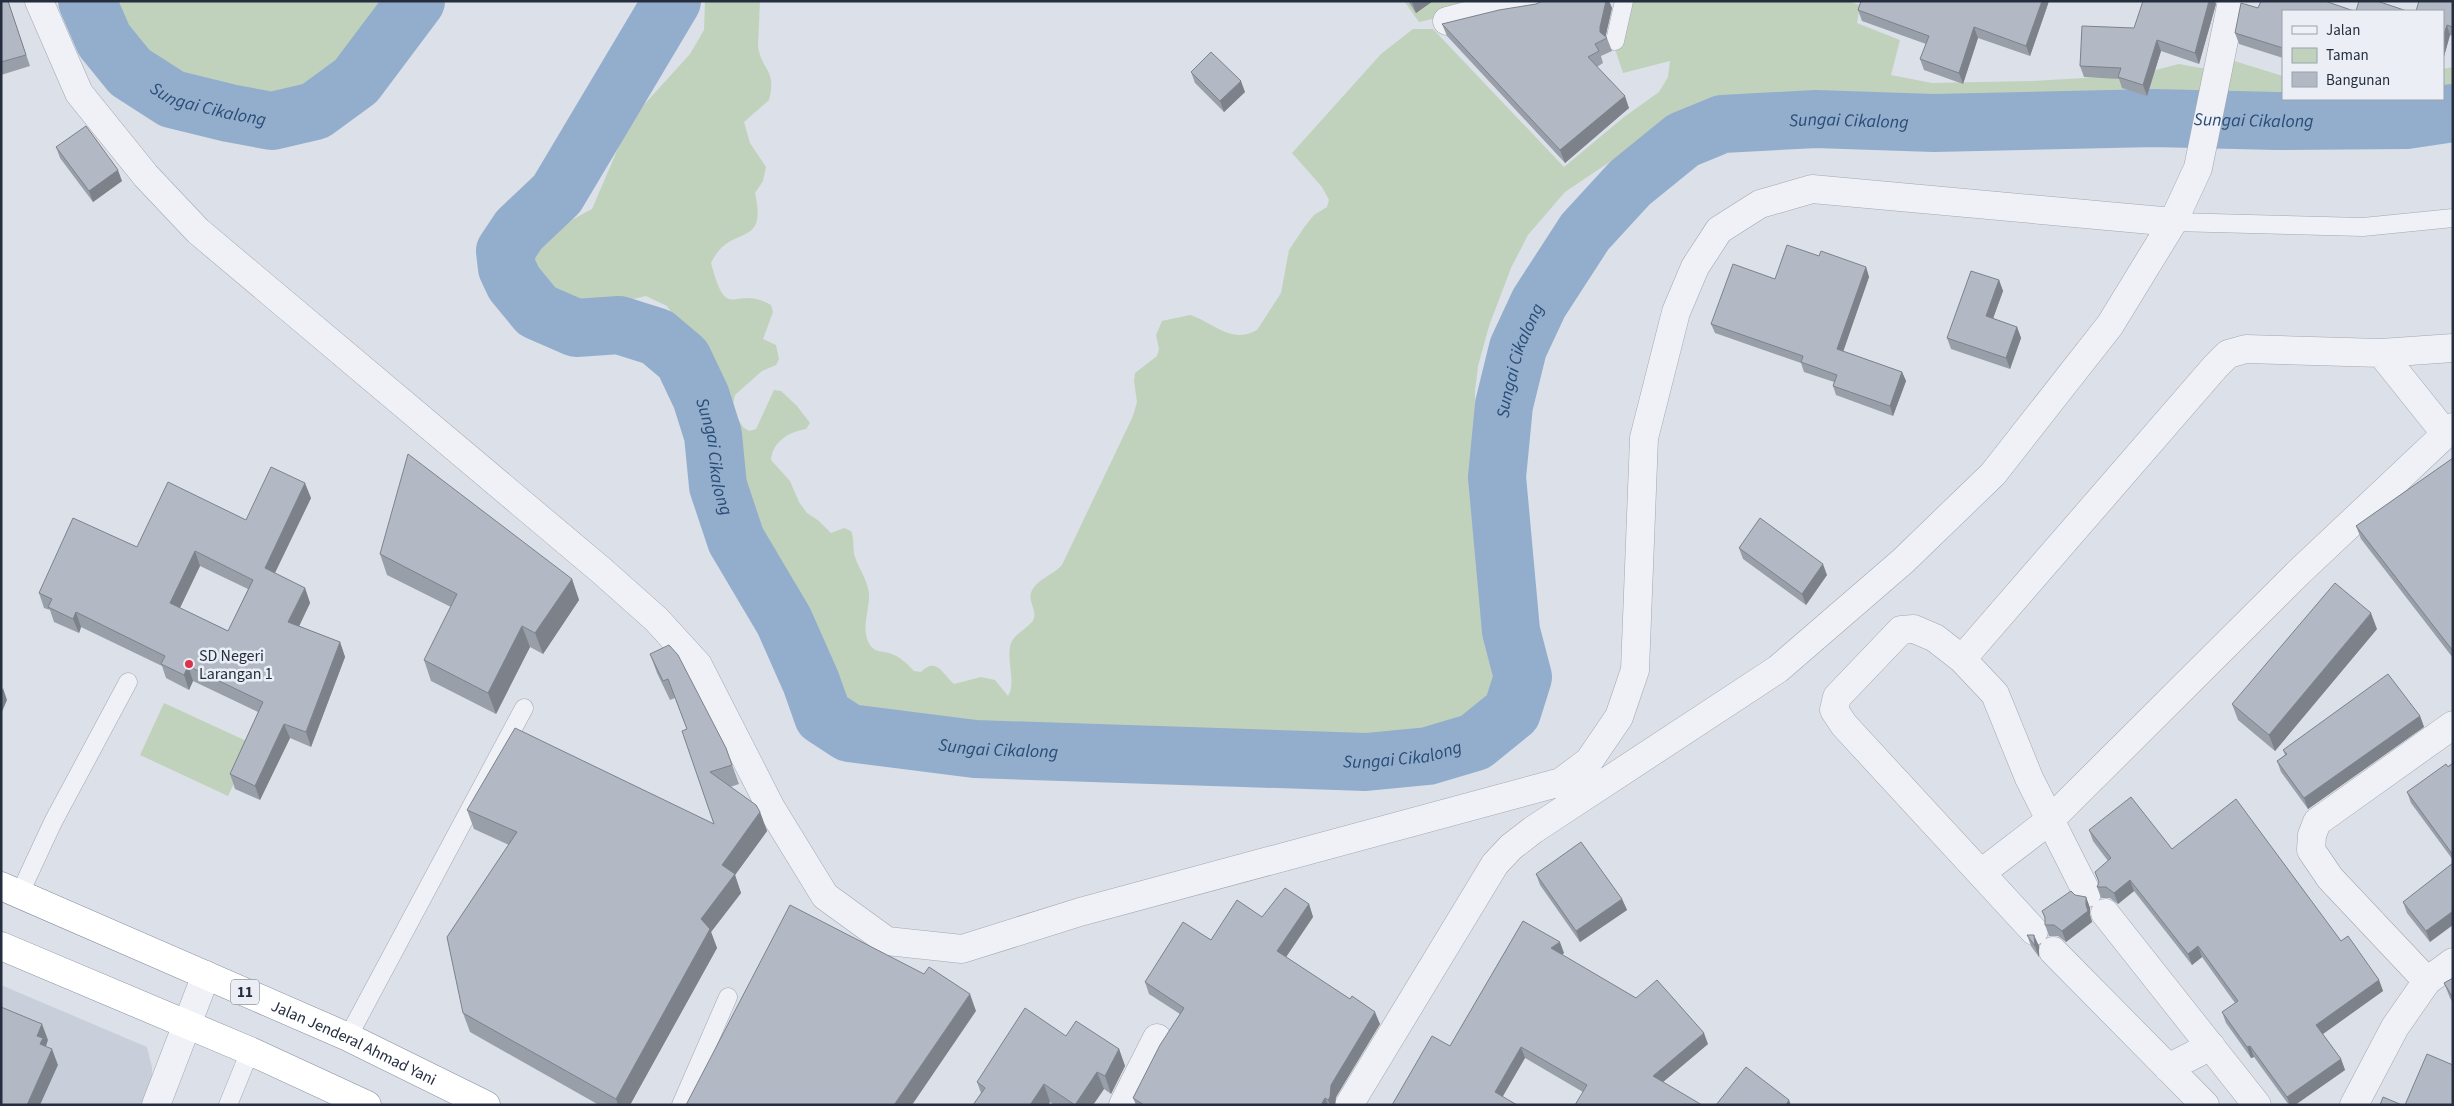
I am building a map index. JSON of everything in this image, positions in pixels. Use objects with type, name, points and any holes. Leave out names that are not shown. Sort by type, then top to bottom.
[{"type":"highway","name":"Jalan Jenderal Ahmad Yani","points":[[10,890],[348,1036],[486,1105]]},
{"type":"highway","points":[[1,946],[250,1051],[367,1105]]},
{"type":"street","points":[[39,1],[80,93],[146,176],[198,231],[609,577],[656,619],[698,665],[771,808],[825,896],[886,941],[962,949],[1080,912],[1561,782],[1589,761],[1619,717],[1635,670],[1644,438],[1676,312],[1695,268],[1719,230],[1760,204],[1812,189],[2173,222]]},
{"type":"street","points":[[1447,21],[1500,7],[1538,1]]},
{"type":"street","points":[[1350,1105],[1495,864],[1511,847],[1533,830],[1778,669],[1903,561],[1993,474],[2110,325],[2173,222],[2198,168],[2220,59],[2224,3]]},
{"type":"street","points":[[1962,660],[2228,354],[2246,349],[2381,353],[2453,348]]},
{"type":"street","points":[[1981,873],[2049,821],[2298,573],[2449,430],[2381,353]]},
{"type":"street","points":[[2034,931],[1844,725],[1834,710],[1837,697],[1901,630],[1914,629],[1935,638],[1962,660],[1995,694],[2049,821],[2087,893]]},
{"type":"street","points":[[2427,981],[2330,878],[2311,850],[2312,835],[2317,822],[2453,725]]},
{"type":"street","points":[[2105,913],[2257,1105]]},
{"type":"street","points":[[2053,951],[2205,1105]]},
{"type":"street","points":[[2354,1105],[2395,1026],[2427,981],[2453,962]]},
{"type":"street","points":[[156,1105],[189,1025],[206,975]]},
{"type":"street","points":[[1123,1105],[1157,1038]]},
{"type":"street","points":[[2168,1068],[2210,1046]]},
{"type":"lane","points":[[1615,41],[1624,1]]},
{"type":"lane","points":[[2173,222],[2363,227],[2453,218]]},
{"type":"lane","points":[[10,890],[37,856],[53,822],[128,682]]},
{"type":"lane","points":[[348,1036],[524,708]]},
{"type":"lane","points":[[681,1105],[728,997]]},
{"type":"lane","points":[[228,1105],[250,1051]]},
{"type":"shaded area","points":[[1,985],[147,1047],[152,1067],[152,1084],[143,1105],[1,1105]]},
{"type":"green space","points":[[104,1],[396,1],[337,78],[308,90],[281,92],[237,89],[185,76],[147,56],[116,29]]},
{"type":"green space","points":[[705,1],[760,1],[758,46],[771,82],[769,100],[744,122],[750,143],[766,167],[763,181],[755,193],[758,211],[756,223],[752,230],[728,243],[719,251],[711,263],[722,293],[727,298],[758,299],[771,305],[773,312],[763,339],[776,345],[779,359],[776,365],[762,371],[735,395],[732,409],[743,427],[749,431],[756,429],[774,390],[781,391],[797,406],[810,423],[806,429],[788,435],[778,443],[772,453],[771,460],[790,481],[799,502],[807,513],[819,521],[831,533],[844,528],[851,531],[855,557],[867,583],[869,593],[866,633],[872,648],[897,657],[914,671],[921,672],[931,666],[936,666],[954,684],[981,677],[995,680],[1008,696],[1011,685],[1010,647],[1013,639],[1034,618],[1031,593],[1040,581],[1062,565],[1133,416],[1137,402],[1134,381],[1135,373],[1157,356],[1159,349],[1156,335],[1162,321],[1190,315],[1230,334],[1248,334],[1257,330],[1281,293],[1289,250],[1314,215],[1327,207],[1329,200],[1322,187],[1292,153],[1381,54],[1413,29],[1433,29],[1564,167],[1624,117],[1659,92],[1668,77],[1670,61],[1623,73],[1615,49],[1628,1],[1847,1],[1860,5],[1857,23],[1900,40],[1891,75],[1932,83],[2031,81],[2136,75],[2179,64],[2212,70],[2206,106],[2142,103],[2047,104],[2019,100],[1987,100],[1953,109],[1880,106],[1793,111],[1732,105],[1714,109],[1668,134],[1623,153],[1565,192],[1528,235],[1511,268],[1489,326],[1478,366],[1475,391],[1476,482],[1480,520],[1486,544],[1493,616],[1504,663],[1503,688],[1498,702],[1488,715],[1458,738],[1407,746],[1317,748],[1156,733],[1047,740],[964,737],[905,731],[867,723],[841,714],[827,696],[791,602],[747,542],[720,416],[719,394],[705,373],[687,334],[667,306],[646,296],[625,301],[613,310],[598,314],[569,308],[550,296],[528,277],[517,262],[518,244],[536,233],[564,224],[592,209],[622,139],[641,108],[690,54],[704,30]]},
{"type":"green space","points":[[1404,1],[1516,1],[1419,22]]},
{"type":"green space","points":[[2231,60],[2282,76],[2282,100],[2418,100],[2293,105],[2218,112]]},
{"type":"green space","points":[[2453,67],[2453,94],[2444,96],[2444,69]]},
{"type":"green space","points":[[164,703],[253,744],[228,796],[140,755]]},
{"type":"building","points":[[1,1],[8,1],[26,55],[1,62]]},
{"type":"building","points":[[1542,1],[1606,1],[1600,32],[1607,38],[1595,44],[1599,51],[1588,57],[1625,96],[1560,150],[1442,24],[1499,10],[1536,4]]},
{"type":"building","points":[[1861,1],[2042,1],[2026,46],[1974,27],[1959,73],[1920,59],[1929,36],[1858,10]]},
{"type":"building","points":[[2143,1],[2209,1],[2195,53],[2157,40],[2143,85],[2118,77],[2121,68],[2080,66],[2082,26],[2134,28]]},
{"type":"building","points":[[2261,1],[2325,1],[2351,10],[2282,10],[2282,48],[2235,33],[2241,3],[2258,8]]},
{"type":"building","points":[[2359,1],[2377,1],[2404,10],[2356,10]]},
{"type":"building","points":[[2419,1],[2453,1],[2453,27],[2447,25],[2444,34],[2444,10],[2416,10]]},
{"type":"building","points":[[1211,52],[1241,81],[1220,101],[1191,72]]},
{"type":"building","points":[[86,126],[118,170],[89,191],[56,147]]},
{"type":"building","points":[[1787,245],[1819,256],[1821,251],[1866,267],[1837,349],[1902,372],[1890,406],[1833,386],[1837,375],[1801,362],[1803,356],[1711,324],[1733,264],[1775,279]]},
{"type":"building","points":[[1971,271],[1999,280],[1986,316],[2017,327],[2006,358],[1947,338]]},
{"type":"building","points":[[408,454],[572,579],[535,633],[522,626],[488,693],[424,660],[457,594],[380,554]]},
{"type":"building","points":[[2453,458],[2453,651],[2356,526]]},
{"type":"building","points":[[271,467],[305,483],[265,568],[305,588],[288,622],[340,642],[306,732],[284,724],[255,786],[230,774],[263,702],[188,666],[184,675],[161,664],[165,656],[76,612],[73,619],[48,607],[52,599],[39,593],[73,518],[137,547],[168,482],[246,520]],"holes":[[[195,551],[253,580],[228,631],[170,603]]]},
{"type":"building","points":[[1760,518],[1823,564],[1802,594],[1739,548]]},
{"type":"building","points":[[2335,583],[2371,613],[2269,735],[2232,704]]},
{"type":"building","points":[[669,645],[678,655],[726,748],[732,765],[710,772],[756,805],[760,812],[722,865],[735,874],[701,919],[710,929],[616,1099],[463,1013],[447,937],[517,832],[467,810],[515,728],[714,824],[682,731],[687,729],[668,679],[663,681],[650,654]]},
{"type":"building","points":[[2388,674],[2420,716],[2304,798],[2277,761],[2287,754],[2283,750]]},
{"type":"building","points":[[2453,763],[2453,855],[2407,792],[2446,764],[2448,767]]},
{"type":"building","points":[[2131,797],[2172,849],[2236,799],[2341,941],[2348,936],[2379,980],[2316,1025],[2341,1059],[2287,1097],[2250,1046],[2247,1047],[2222,1012],[2238,1001],[2198,946],[2188,954],[2130,880],[2114,893],[2106,887],[2097,887],[2099,882],[2095,872],[2111,858],[2089,830]]},
{"type":"building","points":[[1581,842],[1622,899],[1576,931],[1536,874]]},
{"type":"building","points":[[2453,863],[2453,911],[2426,931],[2403,902]]},
{"type":"building","points":[[1285,888],[1309,904],[1277,951],[1350,999],[1352,996],[1375,1012],[1331,1085],[1328,1100],[1325,1098],[1321,1105],[1144,1105],[1133,1098],[1160,1045],[1184,1008],[1145,982],[1183,922],[1211,940],[1237,900],[1262,917]]},
{"type":"building","points":[[2071,891],[2075,895],[2086,897],[2088,911],[2062,931],[2054,925],[2045,925],[2045,917],[2042,911]]},
{"type":"building","points":[[790,905],[924,974],[929,967],[970,994],[894,1105],[686,1105]]},
{"type":"building","points":[[1523,921],[1560,942],[1551,948],[1636,998],[1657,980],[1704,1033],[1653,1076],[1702,1105],[1575,1105],[1587,1085],[1521,1047],[1495,1092],[1517,1105],[1392,1105],[1432,1036],[1450,1046]]},
{"type":"building","points":[[2027,935],[2034,935],[2035,946]]},
{"type":"building","points":[[2453,978],[2453,998],[2444,983]]},
{"type":"building","points":[[1,1007],[42,1024],[37,1036],[43,1038],[40,1044],[52,1049],[27,1105],[1,1105]]},
{"type":"building","points":[[1025,1008],[1066,1036],[1076,1021],[1119,1049],[1105,1076],[1097,1072],[1075,1105],[1044,1084],[1030,1105],[973,1105],[985,1088],[977,1082]]},
{"type":"building","points":[[2427,1054],[2453,1065],[2453,1105],[2405,1105]]},
{"type":"building","points":[[1746,1067],[1789,1100],[1786,1105],[1716,1105]]},
{"type":"building","points":[[2383,1097],[2402,1105],[2380,1105]]},
{"type":"waterway","name":"Sungai Cikalong","points":[[87,1],[104,40],[130,72],[172,99],[272,121],[315,111],[356,81],[416,1]]},
{"type":"waterway","name":"Sungai Cikalong","points":[[672,1],[557,194],[519,230],[505,251],[507,268],[514,283],[537,311],[576,328],[619,325],[657,337],[683,359],[701,397],[713,435],[718,486],[736,540],[784,621],[811,682],[823,716],[849,733],[975,749],[1366,762],[1428,756],[1475,742],[1512,712],[1523,677],[1511,631],[1497,477],[1504,405],[1518,348],[1539,303],[1585,232],[1630,183],[1683,140],[1722,124],[1816,119],[1934,123],[2154,118],[2277,121],[2406,120],[2453,113]]},
{"type":"place","name":"SD Negeri Larangan 1","points":[[189,664]]}]
